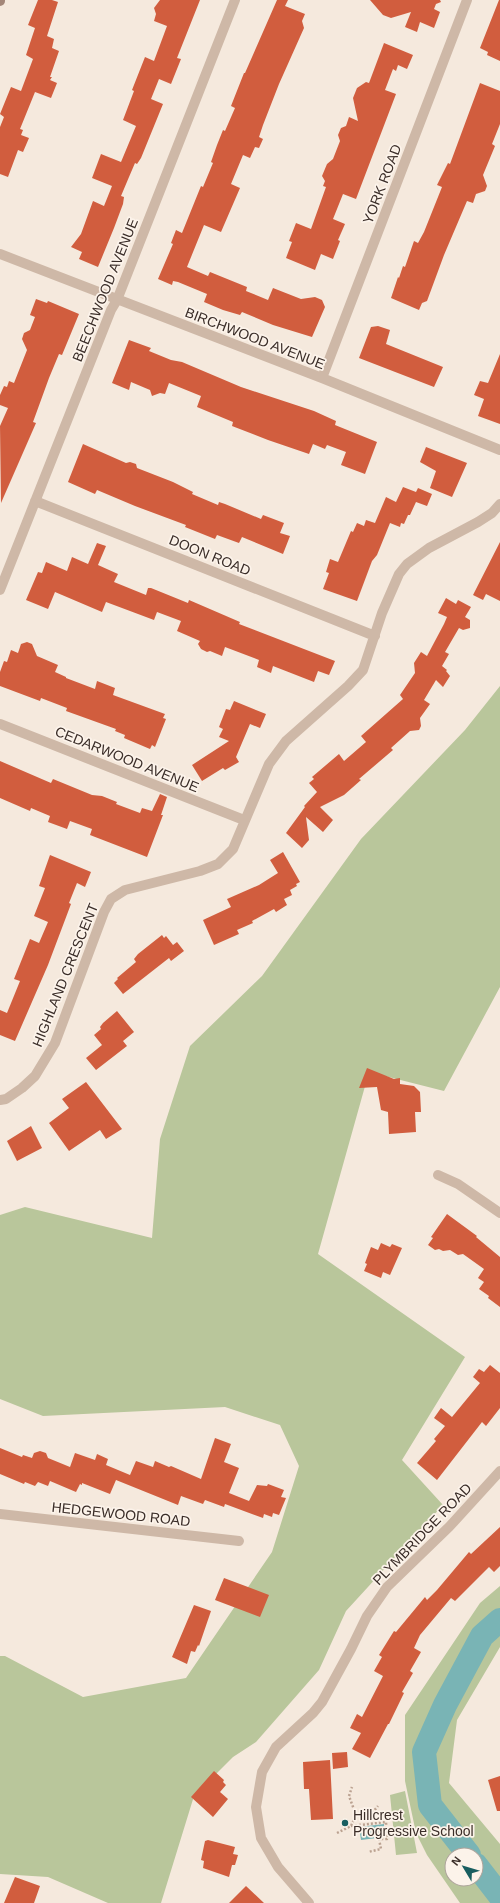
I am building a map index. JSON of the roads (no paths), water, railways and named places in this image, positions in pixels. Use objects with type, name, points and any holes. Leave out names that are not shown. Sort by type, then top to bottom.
[{"type":"street","name":"BEECHWOOD AVENUE","points":[[0,590],[111,310],[118,300],[235,0]]},
{"type":"street","name":"YORK ROAD","points":[[322,378],[467,0]]},
{"type":"street","name":"BIRCHWOOD AVENUE","points":[[0,254],[322,378],[500,450]]},
{"type":"street","name":"DOON ROAD","points":[[35,501],[374,636]]},
{"type":"street","name":"HIGHLAND CRESCENT","points":[[0,1100],[6,1099],[22,1088],[35,1076],[55,1043],[104,912],[112,899],[125,890],[200,871],[218,864],[233,849],[269,764],[286,741],[348,686],[363,670],[392,588],[399,574],[407,564],[428,548],[478,522],[492,513],[500,504]]},
{"type":"street","name":"CEDARWOOD AVENUE","points":[[0,724],[244,820]]},
{"type":"street","points":[[438,1174],[458,1184],[500,1213]]},
{"type":"street","name":"PLYMBRIDGE ROAD","points":[[309,1903],[278,1868],[261,1838],[256,1807],[262,1772],[276,1747],[313,1713],[322,1702],[367,1616],[387,1587],[449,1527],[500,1472]]},
{"type":"street","name":"HEDGEWOOD ROAD","points":[[0,1514],[239,1541]]},
{"type":"water","points":[[384,1824],[385,1837],[361,1840],[359,1827]]},
{"type":"waterway","points":[[463,1847],[430,1805],[424,1752],[445,1705],[482,1636],[500,1620]]},
{"type":"waterway","points":[[484,1875],[500,1896]]},
{"type":"place","name":"Hillcrest Progressive School","points":[[345,1823]]}]
